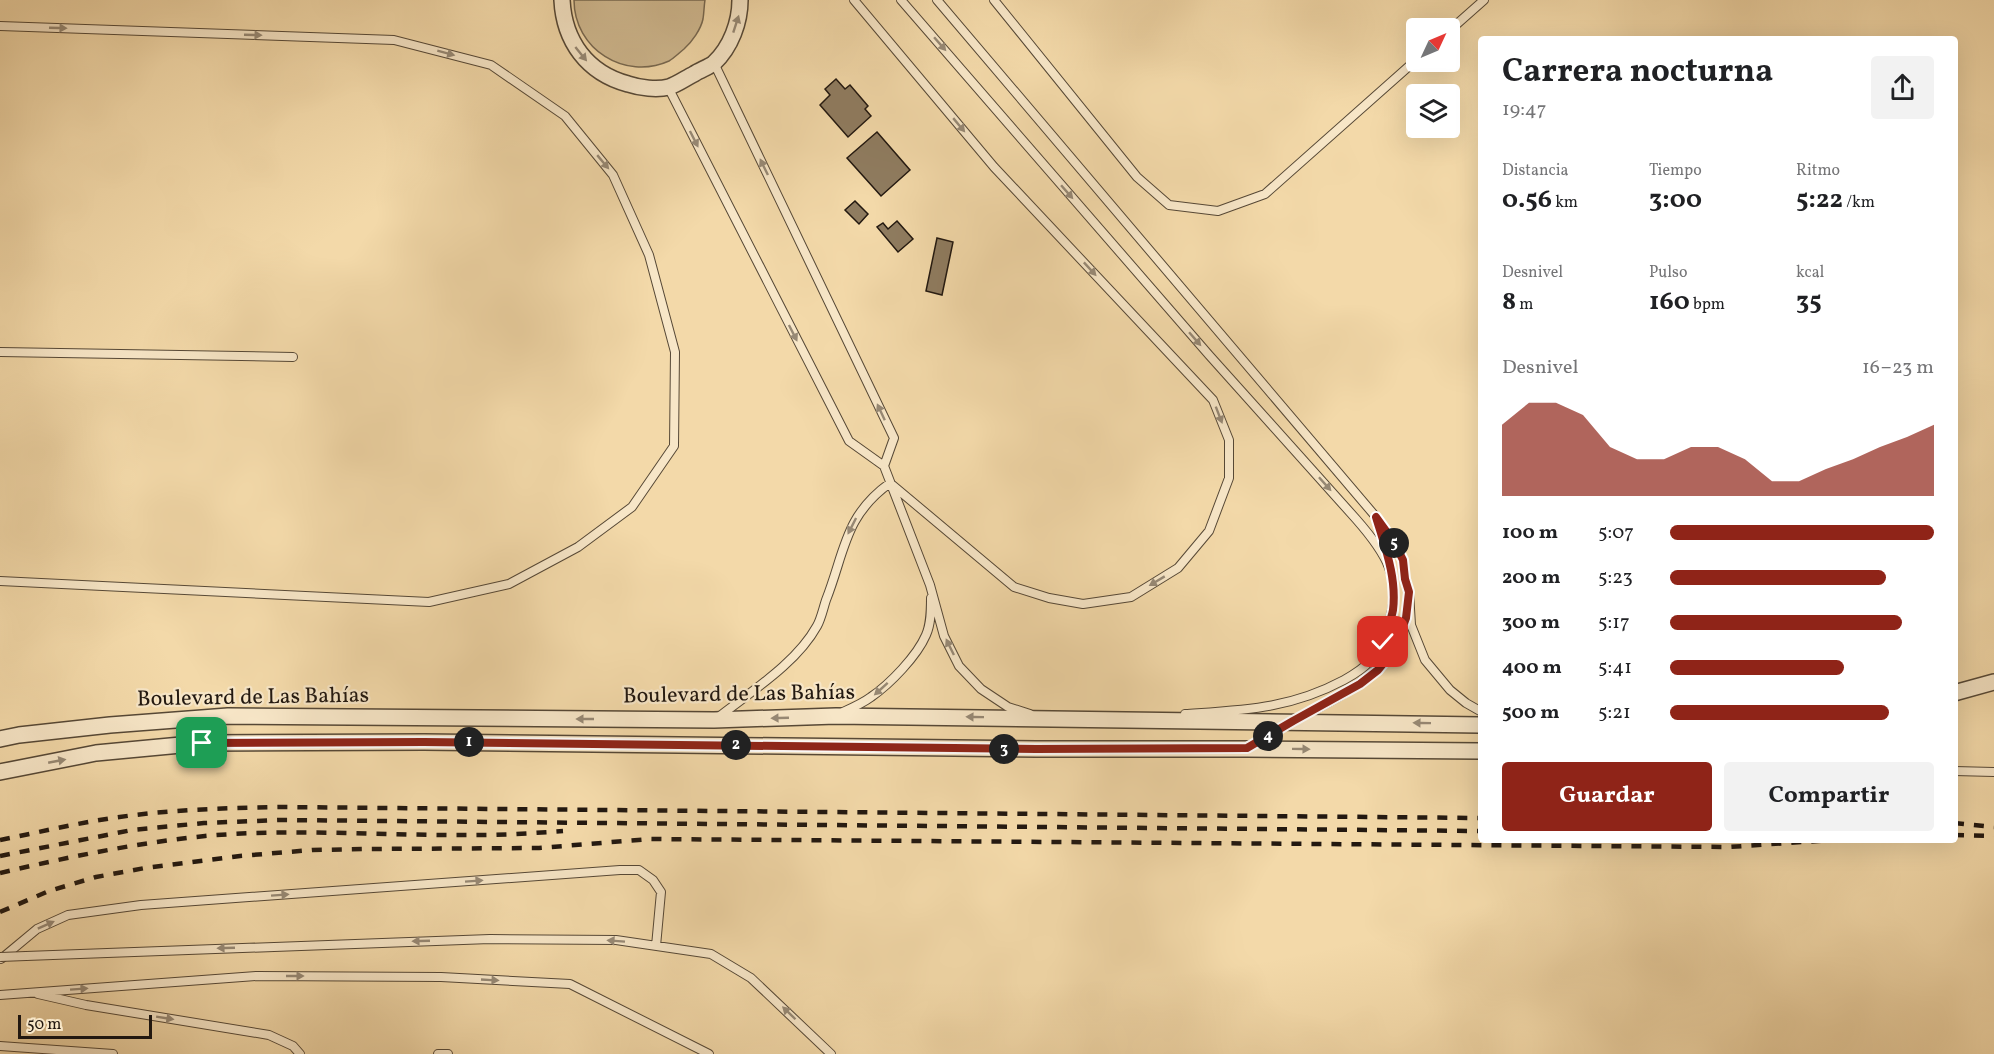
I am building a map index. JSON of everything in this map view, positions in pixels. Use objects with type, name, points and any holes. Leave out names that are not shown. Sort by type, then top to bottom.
[{"type":"street","points":[[561,0],[563,18],[573,44],[590,65],[614,81],[640,88],[668,87],[714,63],[731,40],[740,13],[740,0]]},
{"type":"street","points":[[1958,686],[1994,682]]},
{"type":"street","points":[[1958,692],[1994,682]]},
{"type":"street","name":"Boulevard de Las Bahías","points":[[0,739],[110,725],[228,716],[714,720],[836,716],[1478,725]]},
{"type":"street","name":"Boulevard de Las Bahías","points":[[0,772],[96,753],[202,743],[424,742],[1478,751]]},
{"type":"lane","points":[[854,0],[994,167],[1213,400],[1229,440],[1229,478],[1209,531],[1178,568],[1131,597],[1083,604],[1049,598],[1014,587],[890,483]]},
{"type":"lane","points":[[902,0],[1209,355],[1378,544],[1392,573]]},
{"type":"lane","points":[[937,0],[1376,517],[1394,542],[1403,560],[1409,592],[1411,625],[1425,660],[1450,690],[1478,710]]},
{"type":"lane","points":[[994,0],[1137,177],[1169,205],[1218,211],[1265,194],[1406,69]]},
{"type":"lane","points":[[1460,21],[1484,0]]},
{"type":"lane","points":[[0,26],[394,40],[491,65],[565,116],[613,175],[649,255],[675,352],[674,446],[632,507],[578,547],[509,584],[429,602],[0,581]]},
{"type":"lane","points":[[714,63],[894,438],[884,466]]},
{"type":"lane","points":[[668,87],[849,441],[884,466],[930,585],[944,636],[959,666],[981,689],[1008,707],[1043,718]]},
{"type":"lane","points":[[0,352],[293,357]]},
{"type":"lane","points":[[714,720],[792,659],[817,626],[837,573],[845,539],[860,511],[873,495],[890,483]]},
{"type":"lane","points":[[1101,719],[1248,710],[1289,703],[1333,686],[1368,663],[1383,642],[1392,613],[1394,593],[1392,573],[1376,517]]},
{"type":"lane","points":[[836,716],[871,698],[911,658],[926,634],[931,610],[930,585]]},
{"type":"lane","points":[[1247,748],[1342,696],[1378,670],[1394,650],[1401,634],[1406,618],[1409,592]]},
{"type":"lane","points":[[1958,771],[1994,772]]},
{"type":"lane","points":[[0,959],[37,929],[68,915],[141,905],[620,870],[639,870],[653,880],[661,892],[656,946]]},
{"type":"lane","points":[[0,959],[26,956],[490,939],[616,940],[711,954],[751,978],[831,1054]]},
{"type":"lane","points":[[0,995],[256,976],[441,977],[570,984],[709,1054]]},
{"type":"lane","points":[[29,992],[86,1005],[269,1035],[293,1046],[300,1054]]},
{"type":"lane","points":[[0,1046],[32,1051],[113,1054]]},
{"type":"lane","points":[[438,1054],[448,1054]]},
{"type":"shaded area","points":[[574,0],[705,0],[702,23],[687,46],[669,61],[652,66],[636,67],[605,56],[592,46],[576,18]]},
{"type":"building","points":[[836,79],[845,89],[850,85],[868,106],[865,109],[871,116],[848,137],[820,105],[830,95],[825,89]]},
{"type":"building","points":[[877,132],[910,170],[881,196],[847,158]]},
{"type":"building","points":[[855,201],[868,214],[859,224],[845,210]]},
{"type":"building","points":[[897,221],[913,239],[898,252],[877,227],[883,223],[888,229]]},
{"type":"building","points":[[937,238],[953,242],[942,295],[926,291]]},
{"type":"railway","points":[[0,840],[135,815],[190,810],[282,807],[1478,818]]},
{"type":"railway","points":[[0,856],[132,830],[204,823],[280,820],[1478,831]]},
{"type":"railway","points":[[1958,823],[1994,827]]},
{"type":"railway","points":[[0,873],[102,851],[205,836],[307,832],[488,835],[563,831]]},
{"type":"railway","points":[[1958,835],[1994,836]]},
{"type":"railway","points":[[0,912],[49,891],[96,877],[145,868],[240,856],[312,850],[539,848],[650,839],[1729,847],[1788,843]]},
{"type":"route","points":[[202,743],[424,742],[1036,749],[1247,748],[1342,696],[1378,670],[1394,650],[1406,618],[1409,592],[1403,560],[1394,542],[1376,517],[1392,573],[1394,593],[1392,613],[1383,642]]}]
